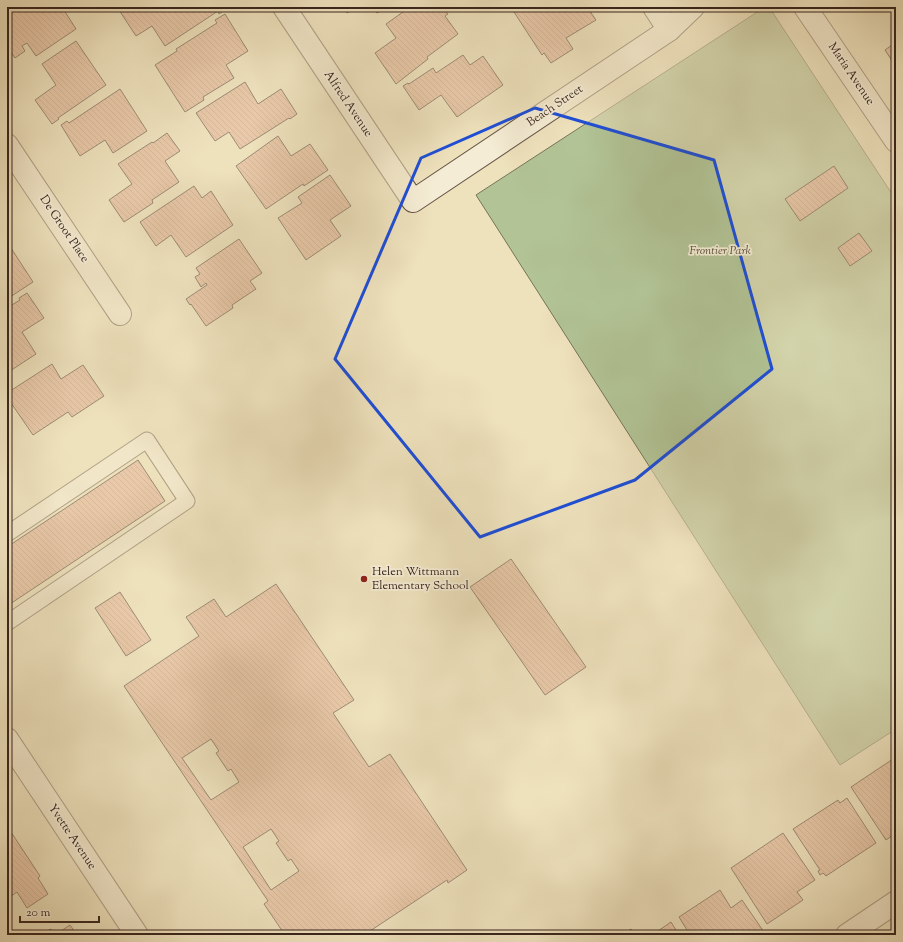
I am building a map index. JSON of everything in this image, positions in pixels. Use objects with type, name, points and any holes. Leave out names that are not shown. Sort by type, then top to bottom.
[{"type":"street","name":"Alfred Avenue","points":[[284,7],[413,201]]},
{"type":"street","points":[[654,7],[669,30]]},
{"type":"street","name":"Beach Street","points":[[413,201],[669,30],[693,7]]},
{"type":"street","name":"Maria Avenue","points":[[805,7],[896,141]]},
{"type":"street","name":"De Groot Place","points":[[7,145],[120,314]]},
{"type":"street","name":"Yvette Avenue","points":[[8,743],[137,935]]},
{"type":"street","points":[[847,935],[896,902]]},
{"type":"lane","points":[[7,534],[147,440],[188,501],[7,623]]},
{"type":"highlighted area","points":[[535,108],[714,160],[772,369],[635,480],[480,537],[335,359],[421,158]]},
{"type":"green space","name":"Frontier Park","points":[[765,7],[769,7],[896,200],[896,729],[840,765],[476,195]]},
{"type":"building","points":[[15,7],[16,9],[19,7],[62,7],[76,29],[36,56],[27,43],[22,46],[25,51],[15,58],[7,46],[7,12]]},
{"type":"building","points":[[124,7],[225,7],[226,9],[219,14],[218,11],[165,46],[152,26],[136,36],[119,10]]},
{"type":"building","points":[[344,7],[355,7],[347,13]]},
{"type":"building","points":[[373,7],[386,7],[377,13]]},
{"type":"building","points":[[410,7],[423,7],[426,10],[431,7],[442,7],[448,14],[445,16],[458,34],[427,57],[428,59],[396,84],[375,53],[396,38],[386,24]]},
{"type":"building","points":[[522,7],[587,7],[596,20],[566,38],[573,49],[551,63],[544,53],[542,55],[514,12]]},
{"type":"building","points":[[225,14],[248,51],[226,65],[234,78],[203,97],[204,100],[185,112],[155,65],[177,51],[176,49],[217,23],[215,20]]},
{"type":"building","points":[[76,41],[106,85],[58,118],[59,119],[52,124],[35,100],[56,85],[42,64]]},
{"type":"building","points":[[896,42],[896,67],[885,50]]},
{"type":"building","points":[[463,55],[470,65],[483,56],[503,85],[457,117],[441,95],[419,110],[403,86],[408,83],[409,84],[433,68],[436,73]]},
{"type":"building","points":[[245,82],[258,104],[281,89],[297,114],[240,149],[229,132],[215,141],[196,113]]},
{"type":"building","points":[[120,89],[147,131],[113,153],[105,140],[80,156],[61,125],[67,121],[69,123]]},
{"type":"building","points":[[167,133],[180,151],[165,161],[179,182],[152,200],[153,203],[124,222],[109,200],[132,184],[118,164]]},
{"type":"building","points":[[278,136],[291,156],[310,144],[328,170],[304,186],[303,184],[266,209],[236,166]]},
{"type":"building","points":[[834,166],[848,188],[800,221],[785,199]]},
{"type":"building","points":[[330,175],[351,206],[330,220],[341,236],[306,260],[278,218],[302,203],[298,197]]},
{"type":"building","points":[[194,186],[202,198],[211,191],[233,225],[186,257],[171,235],[156,246],[140,222]]},
{"type":"building","points":[[859,233],[872,251],[850,266],[838,248]]},
{"type":"building","points":[[239,239],[262,273],[250,281],[256,289],[232,305],[233,308],[206,326],[186,299],[207,285],[206,283],[201,287],[195,277],[200,274],[196,268]]},
{"type":"building","points":[[11,248],[33,282],[7,299],[7,251]]},
{"type":"building","points":[[27,293],[44,318],[22,332],[36,354],[7,373],[7,308],[20,300],[19,298]]},
{"type":"building","points":[[52,364],[61,379],[83,365],[104,396],[72,417],[68,412],[33,435],[7,397],[7,393]]},
{"type":"building","points":[[138,460],[165,501],[7,606],[7,547]]},
{"type":"building","points":[[511,559],[586,667],[545,695],[470,587]]},
{"type":"building","points":[[276,584],[354,700],[333,713],[369,767],[390,754],[467,870],[448,883],[447,880],[364,935],[285,935],[264,904],[268,901],[124,686],[199,636],[186,617],[214,599],[226,617]],"holes":[[[211,739],[219,751],[216,753],[228,771],[231,769],[239,782],[211,800],[182,758]],[[271,829],[279,841],[276,843],[288,861],[291,859],[299,871],[271,890],[243,847]]]},
{"type":"building","points":[[120,592],[151,640],[126,656],[95,608]]},
{"type":"building","points":[[896,757],[896,833],[886,840],[851,787]]},
{"type":"building","points":[[847,798],[876,843],[826,876],[823,873],[820,875],[818,871],[820,870],[793,829],[838,800],[840,803]]},
{"type":"building","points":[[7,822],[11,828],[9,829],[40,876],[38,878],[48,894],[27,908],[17,892],[7,899]]},
{"type":"building","points":[[783,833],[815,880],[797,892],[803,900],[767,924],[731,868]]},
{"type":"building","points":[[720,890],[731,908],[742,900],[764,932],[759,935],[690,935],[679,917]]},
{"type":"building","points":[[671,922],[679,935],[652,935]]},
{"type":"building","points":[[70,925],[77,935],[55,935]]},
{"type":"building","points":[[51,929],[55,935],[39,935]]},
{"type":"building","points":[[631,929],[636,935],[622,935]]},
{"type":"place","name":"Helen Wittmann Elementary School","points":[[364,579]]}]
